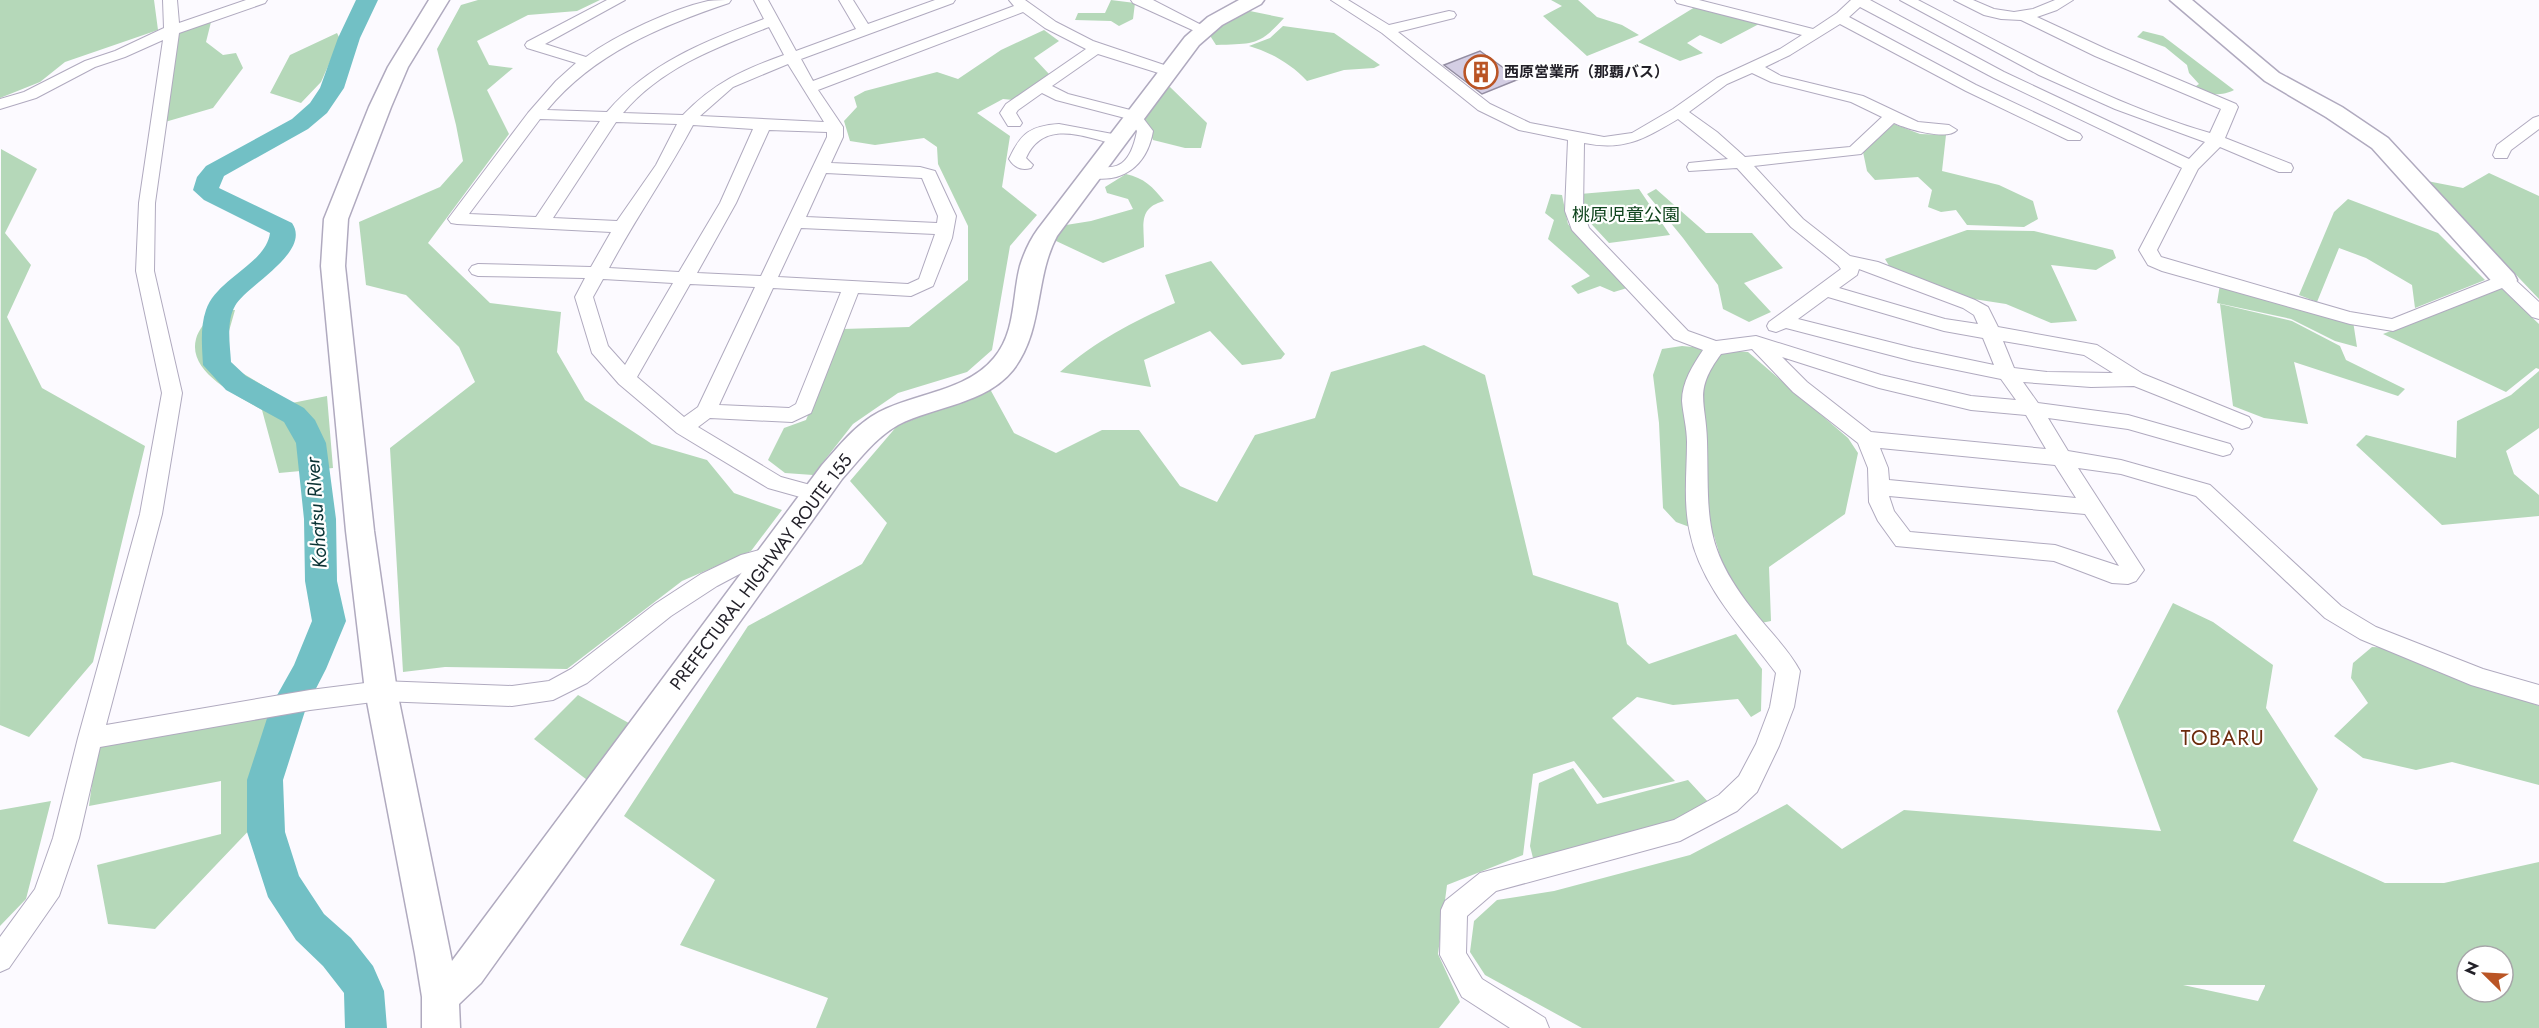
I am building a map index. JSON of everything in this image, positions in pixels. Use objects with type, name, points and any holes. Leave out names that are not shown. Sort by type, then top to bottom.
[{"type":"main road","name":"PREFECTURAL HIGHWAY ROUTE 155","points":[[439,0],[398,67],[380,106],[336,219],[333,267],[360,531],[381,691],[433,954],[440,1013]]},
{"type":"main road","points":[[2180,0],[2272,77],[2334,112],[2380,143],[2505,280]]},
{"type":"main road","name":"PREFECTURAL HIGHWAY ROUTE 155","points":[[440,1013],[468,971],[839,465],[879,425],[918,406],[971,386],[993,375],[1003,366],[1016,345],[1023,325],[1027,286],[1035,249],[1168,71],[1204,30],[1242,3]]},
{"type":"street","points":[[0,959],[46,896],[66,838],[90,738],[151,514],[172,393],[145,271],[147,202],[172,30],[170,0]]},
{"type":"street","points":[[0,105],[30,94],[90,64],[120,54],[172,30],[260,0]]},
{"type":"street","points":[[588,62],[532,45],[618,0]]},
{"type":"street","points":[[622,227],[457,219],[562,83],[588,62],[634,36],[724,0]]},
{"type":"street","points":[[684,428],[706,411],[835,137],[836,127],[809,88],[761,0]]},
{"type":"street","points":[[846,0],[865,31]]},
{"type":"street","points":[[1138,0],[1159,5],[1183,22],[1204,30]]},
{"type":"street","points":[[1338,0],[1356,5],[1484,107],[1524,127],[1604,142],[1636,137],[1679,112],[1722,81],[1785,52],[1815,34],[1840,18],[1859,0],[1999,75],[2191,166]]},
{"type":"street","points":[[1682,0],[1815,34]]},
{"type":"street","points":[[1907,0],[1968,30],[2044,72],[2121,106],[2235,146],[2285,168]]},
{"type":"street","points":[[1961,0],[1991,15],[2024,16],[2066,0]]},
{"type":"street","points":[[819,494],[775,483],[684,428],[626,379],[599,348],[584,297],[622,227],[664,165],[688,119],[705,101],[728,84],[939,1]]},
{"type":"street","points":[[809,88],[1024,4],[1095,49],[1168,71]]},
{"type":"street","points":[[1387,30],[1449,15]]},
{"type":"street","points":[[2024,16],[2061,36],[2169,79],[2230,107],[2220,126],[2216,141],[2191,166],[2168,205],[2158,233],[2148,250],[2154,261],[2168,267],[2350,318],[2392,325],[2505,280],[2539,313]]},
{"type":"street","points":[[1840,18],[1971,88],[2074,137]]},
{"type":"street","points":[[541,223],[611,116],[637,89],[667,67],[706,46],[772,21]]},
{"type":"street","points":[[1014,123],[1009,110],[1095,49]]},
{"type":"street","points":[[1753,67],[1776,79],[1857,99],[1914,126],[1949,130]]},
{"type":"street","points":[[1042,87],[1129,125]]},
{"type":"street","points":[[1679,112],[1711,135],[1741,162],[1797,223],[1845,261],[1851,271],[1756,342]]},
{"type":"street","points":[[538,114],[836,127]]},
{"type":"street","points":[[1695,167],[1805,154],[1855,151],[1892,116]]},
{"type":"street","points":[[2501,155],[2503,148],[2539,121]]},
{"type":"street","points":[[626,379],[728,203],[763,125]]},
{"type":"street","points":[[1025,165],[1017,159],[1020,150],[1036,131],[1129,125]]},
{"type":"street","points":[[1576,138],[1574,211],[1581,230],[1681,335],[1715,348],[1756,342],[1879,381],[1971,403],[2128,422],[2223,449]]},
{"type":"street","points":[[478,270],[684,277],[911,290],[927,282],[945,230],[947,216],[929,175],[920,172],[820,168]]},
{"type":"street","points":[[795,222],[945,230]]},
{"type":"street","points":[[1756,342],[1800,387],[1866,439],[1878,468],[1879,502],[1885,515],[1904,540],[2055,553],[2112,574],[2128,575],[2133,570],[2007,373],[1982,311],[1970,304],[1872,266],[1845,261]]},
{"type":"street","points":[[706,411],[792,415],[804,408],[852,286]]},
{"type":"street","points":[[1824,291],[1944,325],[2090,350],[2136,379],[2242,422]]},
{"type":"street","points":[[1782,321],[1912,354],[2007,373],[2104,381],[2136,379]]},
{"type":"street","points":[[1534,1028],[1472,988],[1453,955],[1454,910],[1490,881],[1680,830],[1728,803],[1748,784],[1767,746],[1782,707],[1788,671],[1717,579],[1704,549],[1697,513],[1697,430],[1692,401],[1693,390],[1704,362],[1715,348]]},
{"type":"street","points":[[1866,439],[2063,458],[2121,467],[2203,490],[2333,612],[2368,633],[2468,674],[2539,695]]},
{"type":"street","points":[[1878,487],[2083,507],[2089,503]]},
{"type":"street","points":[[90,738],[310,700],[381,691],[512,696],[553,690],[579,676],[663,610],[709,580],[741,563],[771,555]]},
{"type":"green space","points":[[0,0],[154,0],[158,30],[65,62],[40,82],[0,98]]},
{"type":"green space","points":[[478,0],[600,0],[577,11],[528,15],[477,41],[489,65],[513,68],[487,90],[509,134],[428,243],[490,303],[561,312],[557,352],[585,400],[652,444],[707,460],[734,493],[782,510],[751,551],[682,581],[567,669],[445,667],[403,672],[390,448],[475,382],[459,347],[406,295],[366,285],[359,222],[440,187],[463,161],[437,49],[461,5]]},
{"type":"green space","points":[[1111,0],[1135,3],[1133,19],[1119,26],[1111,21],[1075,20],[1078,13],[1105,13]]},
{"type":"green space","points":[[1551,0],[1578,0],[1597,17],[1622,25],[1639,35],[1587,56],[1543,16],[1562,6]]},
{"type":"green space","points":[[1695,7],[1759,24],[1721,44],[1700,35],[1687,43],[1703,53],[1680,61],[1638,42]]},
{"type":"green space","points":[[1245,10],[1284,18],[1268,34],[1254,42],[1216,45],[1209,34]]},
{"type":"green space","points":[[211,22],[206,42],[223,55],[236,53],[243,68],[213,108],[165,122],[178,32]]},
{"type":"green space","points":[[1283,26],[1334,33],[1380,65],[1374,68],[1344,70],[1307,81],[1281,60],[1249,46],[1270,38]]},
{"type":"green space","points":[[1044,30],[1059,41],[1034,58],[1049,74],[1013,100],[1003,99],[977,113],[1010,136],[1002,187],[1037,215],[1010,246],[992,350],[967,372],[898,393],[853,424],[813,475],[785,473],[768,460],[784,428],[806,420],[843,329],[909,327],[968,280],[968,226],[938,164],[937,147],[924,138],[875,145],[850,141],[844,121],[857,107],[854,97],[865,91],[937,72],[958,79],[1001,50]]},
{"type":"green space","points":[[2143,31],[2163,36],[2234,90],[2213,94],[2197,91],[2193,88],[2199,84],[2189,73],[2187,65],[2165,47],[2137,37]]},
{"type":"green space","points":[[337,33],[340,39],[321,82],[301,103],[270,93],[290,55]]},
{"type":"green space","points":[[1170,87],[1207,123],[1201,148],[1185,148],[1153,140],[1144,117],[1164,88]]},
{"type":"green space","points":[[1894,124],[1920,134],[1946,135],[1942,171],[1999,185],[2033,201],[2038,219],[2024,227],[1967,225],[1956,210],[1941,212],[1928,207],[1932,190],[1918,177],[1875,180],[1867,171],[1863,152]]},
{"type":"green space","points":[[1,149],[37,169],[5,233],[31,265],[7,317],[42,388],[145,446],[93,662],[29,737],[0,725]]},
{"type":"green space","points":[[2489,173],[2539,196],[2539,299],[2427,181],[2463,188]]},
{"type":"green space","points":[[1126,174],[1148,184],[1164,201],[1150,208],[1146,213],[1143,224],[1144,247],[1103,263],[1054,240],[1066,225],[1091,221],[1133,209],[1128,199],[1107,193],[1105,187]]},
{"type":"green space","name":"桃原児童公園","points":[[1639,189],[1670,235],[1609,243],[1583,215],[1580,194]]},
{"type":"green space","points":[[1656,189],[1706,233],[1752,233],[1783,268],[1744,283],[1771,312],[1749,322],[1723,309],[1718,285],[1647,194]]},
{"type":"green space","points":[[1551,194],[1562,195],[1568,224],[1627,288],[1614,292],[1600,286],[1578,294],[1571,286],[1590,276],[1548,239],[1554,220],[1545,213]]},
{"type":"green space","points":[[2348,199],[2438,233],[2485,280],[2415,308],[2412,285],[2366,258],[2339,248],[2317,302],[2299,295],[2334,212]]},
{"type":"green space","points":[[1967,230],[2034,231],[2113,250],[2116,258],[2096,270],[2051,265],[2077,321],[2051,323],[2006,304],[1967,298],[1891,269],[1885,259]]},
{"type":"green space","points":[[1211,261],[1285,354],[1281,359],[1242,365],[1210,331],[1144,360],[1151,387],[1060,372],[1115,333],[1175,303],[1165,275]]},
{"type":"green space","points":[[2220,284],[2353,321],[2357,347],[2335,341],[2291,319],[2217,303]]},
{"type":"green space","points":[[2501,288],[2539,324],[2539,369],[2536,368],[2506,392],[2383,334]]},
{"type":"green space","points":[[2220,304],[2292,321],[2340,346],[2346,360],[2405,389],[2398,396],[2294,362],[2308,424],[2264,418],[2233,406]]},
{"type":"green space","points":[[235,310],[225,345],[229,365],[292,403],[327,396],[333,468],[279,473],[262,410],[217,382],[199,362],[195,351],[196,339],[203,325],[213,311]]},
{"type":"green space","points":[[1424,345],[1485,375],[1533,575],[1618,603],[1627,644],[1649,664],[1736,634],[1762,669],[1761,711],[1751,717],[1738,699],[1673,705],[1637,697],[1612,718],[1675,781],[1603,798],[1574,761],[1533,774],[1523,855],[1447,885],[1438,954],[1460,1002],[1439,1028],[816,1028],[828,998],[680,945],[715,880],[624,816],[748,626],[862,564],[887,523],[850,481],[897,426],[990,389],[1014,433],[1056,453],[1102,430],[1139,430],[1180,486],[1217,502],[1255,435],[1315,418],[1331,372]]},
{"type":"green space","points":[[1682,346],[1748,352],[1848,438],[1858,453],[1845,514],[1769,567],[1771,621],[1761,623],[1727,579],[1714,536],[1676,522],[1663,508],[1659,423],[1653,375],[1662,349]]},
{"type":"green space","points":[[2539,371],[2539,428],[2506,451],[2514,474],[2539,495],[2539,516],[2442,525],[2356,445],[2366,435],[2456,458],[2457,421],[2511,395]]},
{"type":"green space","points":[[2173,603],[2213,622],[2273,665],[2266,708],[2318,789],[2293,841],[2385,883],[2444,883],[2539,862],[2539,1028],[1582,1028],[1485,975],[1470,952],[1474,921],[1497,900],[1554,891],[1690,855],[1787,804],[1842,849],[1904,810],[2161,831],[2117,711]],"holes":[[[2183,985],[2265,985],[2258,1001]]]},
{"type":"green space","points":[[2372,647],[2396,648],[2539,706],[2539,785],[2452,762],[2416,770],[2363,758],[2334,736],[2368,703],[2351,678],[2353,663]]},
{"type":"green space","points":[[578,695],[636,727],[591,783],[534,739]]},
{"type":"green space","points":[[275,715],[255,779],[256,823],[155,929],[108,924],[97,865],[221,834],[221,781],[89,806],[97,747]]},
{"type":"green space","points":[[1573,768],[1597,804],[1688,780],[1710,804],[1663,824],[1534,862],[1530,846],[1539,783]]},
{"type":"green space","points":[[51,801],[26,899],[0,926],[0,810]]},
{"type":"building","name":"西原営業所（那覇バス）","points":[[1480,51],[1519,79],[1482,94],[1444,65]]},
{"type":"waterway","name":"Kohatsu RIver","points":[[366,1028],[364,991],[359,980],[337,952],[310,927],[282,884],[266,832],[265,780],[289,706],[309,669],[329,621],[321,581],[320,519],[311,443],[304,428],[294,415],[236,383],[217,365],[219,310],[229,295],[277,250],[282,240],[283,229],[206,190],[209,177],[215,171],[300,124],[319,108],[332,88],[349,38],[367,0]]},
{"type":"place","name":"西原営業所（那覇バス）","points":[[1481,72]]},
{"type":"district","name":"TOBARU","points":[[2223,738]]}]
